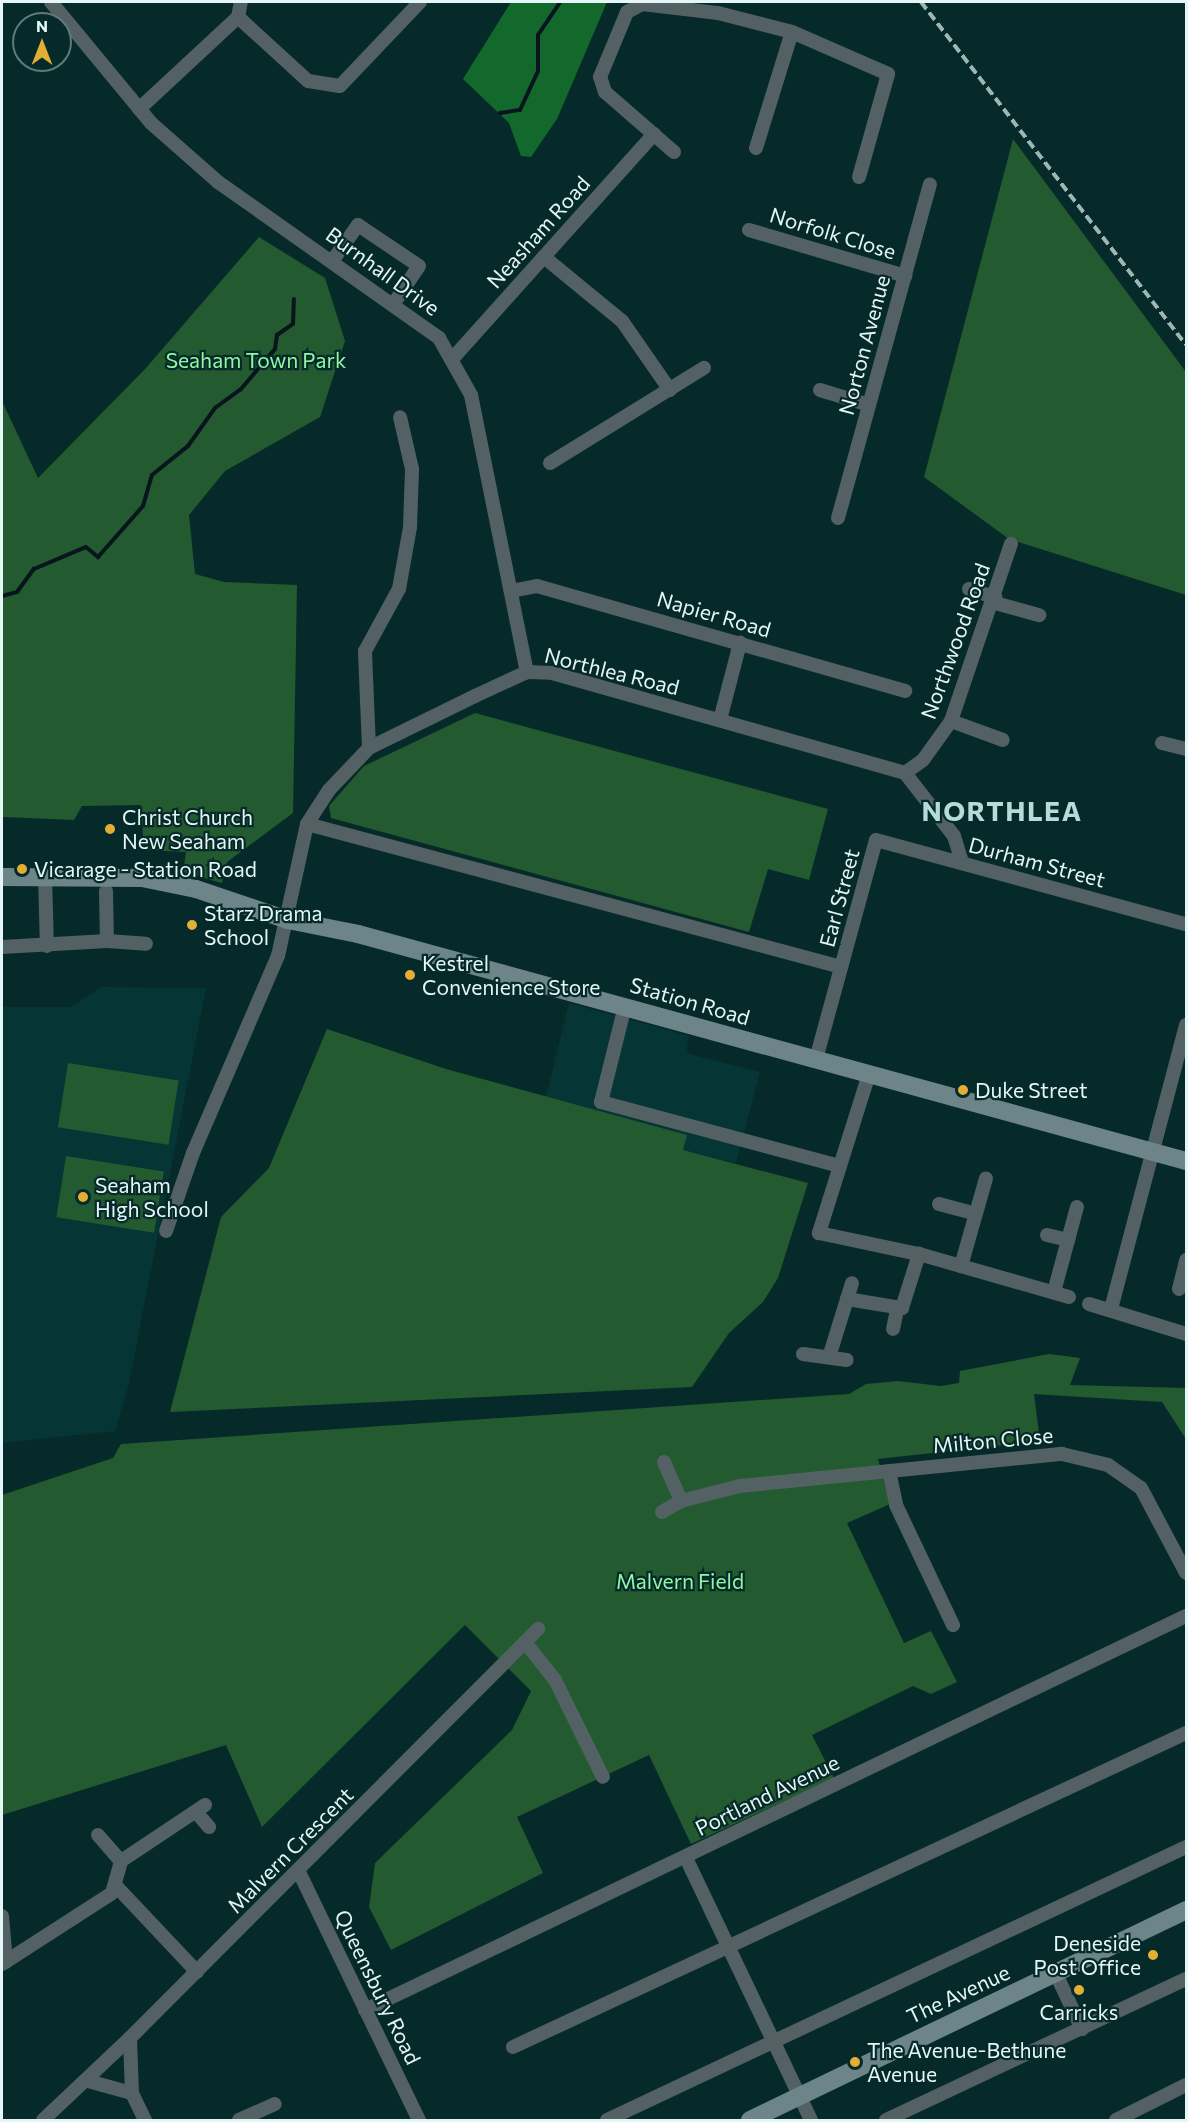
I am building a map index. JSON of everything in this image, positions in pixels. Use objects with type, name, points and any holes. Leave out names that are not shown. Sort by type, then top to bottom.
[{"type":"main road","name":"Station Road","points":[[2,877],[45,876],[173,884],[288,920],[625,1006],[1186,1161]]},
{"type":"main road","name":"The Avenue","points":[[750,2121],[1186,1910]]},
{"type":"street","name":"Burnhall Drive","points":[[51,2],[140,109],[218,182],[394,303],[439,338],[453,357],[472,399],[527,672]]},
{"type":"street","points":[[140,109],[238,17],[241,2]]},
{"type":"street","points":[[238,17],[308,81],[340,86],[420,2]]},
{"type":"street","points":[[674,152],[605,92],[600,77],[627,12],[642,4],[664,4],[792,32],[888,74],[859,177]]},
{"type":"street","points":[[756,148],[792,32]]},
{"type":"street","name":"Neasham Road","points":[[453,357],[654,134]]},
{"type":"street","name":"Norton Avenue","points":[[838,518],[930,184]]},
{"type":"street","points":[[333,260],[358,225],[419,266],[394,303]]},
{"type":"street","name":"Norfolk Close","points":[[748,230],[905,276]]},
{"type":"street","points":[[544,256],[622,321],[670,390]]},
{"type":"street","points":[[550,463],[704,368]]},
{"type":"street","points":[[820,390],[870,405]]},
{"type":"street","points":[[369,748],[365,651],[399,589],[410,528],[412,469],[400,417]]},
{"type":"street","name":"Northwood Road","points":[[905,773],[923,760],[951,721],[996,601],[1011,544]]},
{"type":"street","name":"Napier Road","points":[[511,591],[537,586],[905,691]]},
{"type":"street","points":[[969,589],[996,601],[1039,615]]},
{"type":"street","points":[[720,720],[740,643]]},
{"type":"street","name":"Northlea Road","points":[[166,1231],[198,1142],[278,956],[288,920],[307,824],[329,790],[369,748],[527,672],[552,673],[905,773]]},
{"type":"street","points":[[951,721],[1003,740]]},
{"type":"street","points":[[1162,743],[1186,749]]},
{"type":"street","points":[[905,773],[954,836],[962,863]]},
{"type":"street","points":[[307,824],[841,967]]},
{"type":"street","name":"Durham Street","points":[[876,840],[1186,924]]},
{"type":"street","name":"Earl Street","points":[[816,1059],[876,840]]},
{"type":"street","points":[[45,876],[47,946]]},
{"type":"street","points":[[106,891],[107,941]]},
{"type":"street","points":[[2,947],[107,941],[146,944]]},
{"type":"street","points":[[625,1006],[601,1102],[840,1166]]},
{"type":"street","points":[[1111,1309],[1152,1152],[1184,1045],[1186,1025]]},
{"type":"street","points":[[869,1074],[819,1233],[919,1254],[1069,1297]]},
{"type":"street","points":[[961,1266],[986,1178]]},
{"type":"street","points":[[939,1204],[976,1214]]},
{"type":"street","points":[[1054,1292],[1077,1207]]},
{"type":"street","points":[[1047,1235],[1068,1240]]},
{"type":"street","points":[[893,1329],[897,1310],[906,1302],[919,1254]]},
{"type":"street","points":[[1179,1288],[1186,1260]]},
{"type":"street","points":[[830,1354],[852,1282]]},
{"type":"street","points":[[847,1299],[897,1310]]},
{"type":"street","points":[[1089,1304],[1186,1334]]},
{"type":"street","points":[[803,1354],[830,1354],[847,1360]]},
{"type":"street","name":"Milton Close","points":[[888,1471],[1062,1454],[1108,1465],[1142,1488],[1186,1573]]},
{"type":"street","points":[[664,1462],[681,1501]]},
{"type":"street","points":[[662,1512],[681,1501],[740,1486],[888,1471],[896,1505],[953,1625]]},
{"type":"street","name":"Portland Avenue","points":[[365,2010],[686,1858],[1186,1616]]},
{"type":"street","name":"Malvern Crescent","points":[[43,2121],[88,2081],[299,1872],[538,1629]]},
{"type":"street","points":[[525,1642],[555,1680],[603,1777]]},
{"type":"street","points":[[513,2047],[1186,1733]]},
{"type":"street","points":[[4,1963],[116,1887],[121,1861],[201,1809],[209,1827]]},
{"type":"street","points":[[98,1835],[121,1861]]},
{"type":"street","points":[[607,2121],[776,2039],[1186,1847]]},
{"type":"street","points":[[686,1858],[776,2039],[811,2121]]},
{"type":"street","name":"Queensbury Road","points":[[299,1872],[419,2121]]},
{"type":"street","points":[[116,1887],[197,1972]]},
{"type":"street","points":[[2,1916],[4,1963]]},
{"type":"street","points":[[1056,1974],[1082,2029]]},
{"type":"street","points":[[886,2121],[1186,1979]]},
{"type":"street","points":[[130,2038],[132,2093],[145,2121]]},
{"type":"street","points":[[88,2081],[132,2093]]},
{"type":"street","points":[[1116,2121],[1186,2085]]},
{"type":"street","points":[[239,2121],[275,2103]]},
{"type":"shaded area","name":"Seaham High School","points":[[102,987],[206,988],[129,1383],[115,1431],[2,1443],[2,1007],[71,1007]]},
{"type":"shaded area","points":[[569,1003],[689,1036],[686,1053],[760,1072],[736,1163],[682,1150],[686,1135],[546,1097]]},
{"type":"green space","points":[[511,2],[607,2],[557,119],[531,157],[521,156],[509,123],[463,79]]},
{"type":"green space","points":[[1013,139],[1186,372],[1186,595],[1009,539],[924,477]]},
{"type":"green space","name":"Seaham Town Park","points":[[259,237],[325,278],[345,341],[320,417],[225,471],[189,515],[195,574],[224,582],[297,585],[293,813],[227,862],[222,883],[183,872],[186,852],[144,850],[141,805],[82,806],[74,820],[2,817],[2,401],[38,478],[146,368]]},
{"type":"green space","points":[[475,713],[828,809],[809,880],[768,869],[749,932],[331,818],[329,806],[364,766]]},
{"type":"green space","points":[[327,1029],[446,1069],[687,1135],[683,1150],[808,1183],[778,1278],[763,1302],[729,1333],[692,1387],[170,1412],[221,1217],[269,1168]]},
{"type":"green space","points":[[68,1063],[179,1081],[168,1145],[58,1127]]},
{"type":"green space","points":[[66,1156],[164,1171],[154,1233],[56,1217]]},
{"type":"green space","name":"Malvern Field","points":[[1049,1354],[1080,1358],[1070,1385],[1186,1388],[1186,1439],[1162,1402],[1034,1394],[1040,1441],[878,1459],[890,1504],[847,1523],[904,1643],[931,1631],[957,1682],[931,1694],[913,1686],[812,1735],[834,1778],[691,1844],[649,1755],[517,1817],[543,1873],[391,1950],[369,1907],[375,1863],[512,1730],[531,1691],[465,1625],[262,1827],[226,1745],[2,1815],[2,1495],[113,1458],[121,1444],[849,1394],[866,1384],[898,1381],[941,1386],[959,1383],[960,1371]]},
{"type":"waterway","points":[[500,113],[520,110],[538,71],[538,35],[560,2]]},
{"type":"waterway","points":[[2,596],[17,592],[34,569],[86,547],[98,557],[143,506],[152,475],[188,446],[215,408],[241,389],[275,349],[277,335],[293,324],[294,299]]},
{"type":"railway","points":[[921,2],[1186,345]]},
{"type":"place","name":"Christ Church New Seaham","points":[[110,829]]},
{"type":"place","name":"Vicarage - Station Road","points":[[22,869]]},
{"type":"place","name":"Starz Drama School","points":[[192,925]]},
{"type":"place","name":"Kestrel Convenience Store","points":[[410,975]]},
{"type":"place","name":"Duke Street","points":[[963,1090]]},
{"type":"place","name":"Seaham High School","points":[[83,1197]]},
{"type":"place","name":"Deneside Post Office","points":[[1153,1955]]},
{"type":"place","name":"Carricks","points":[[1079,1990]]},
{"type":"place","name":"The Avenue-Bethune Avenue","points":[[855,2062]]},
{"type":"district","name":"NORTHLEA","points":[[1002,811]]}]
